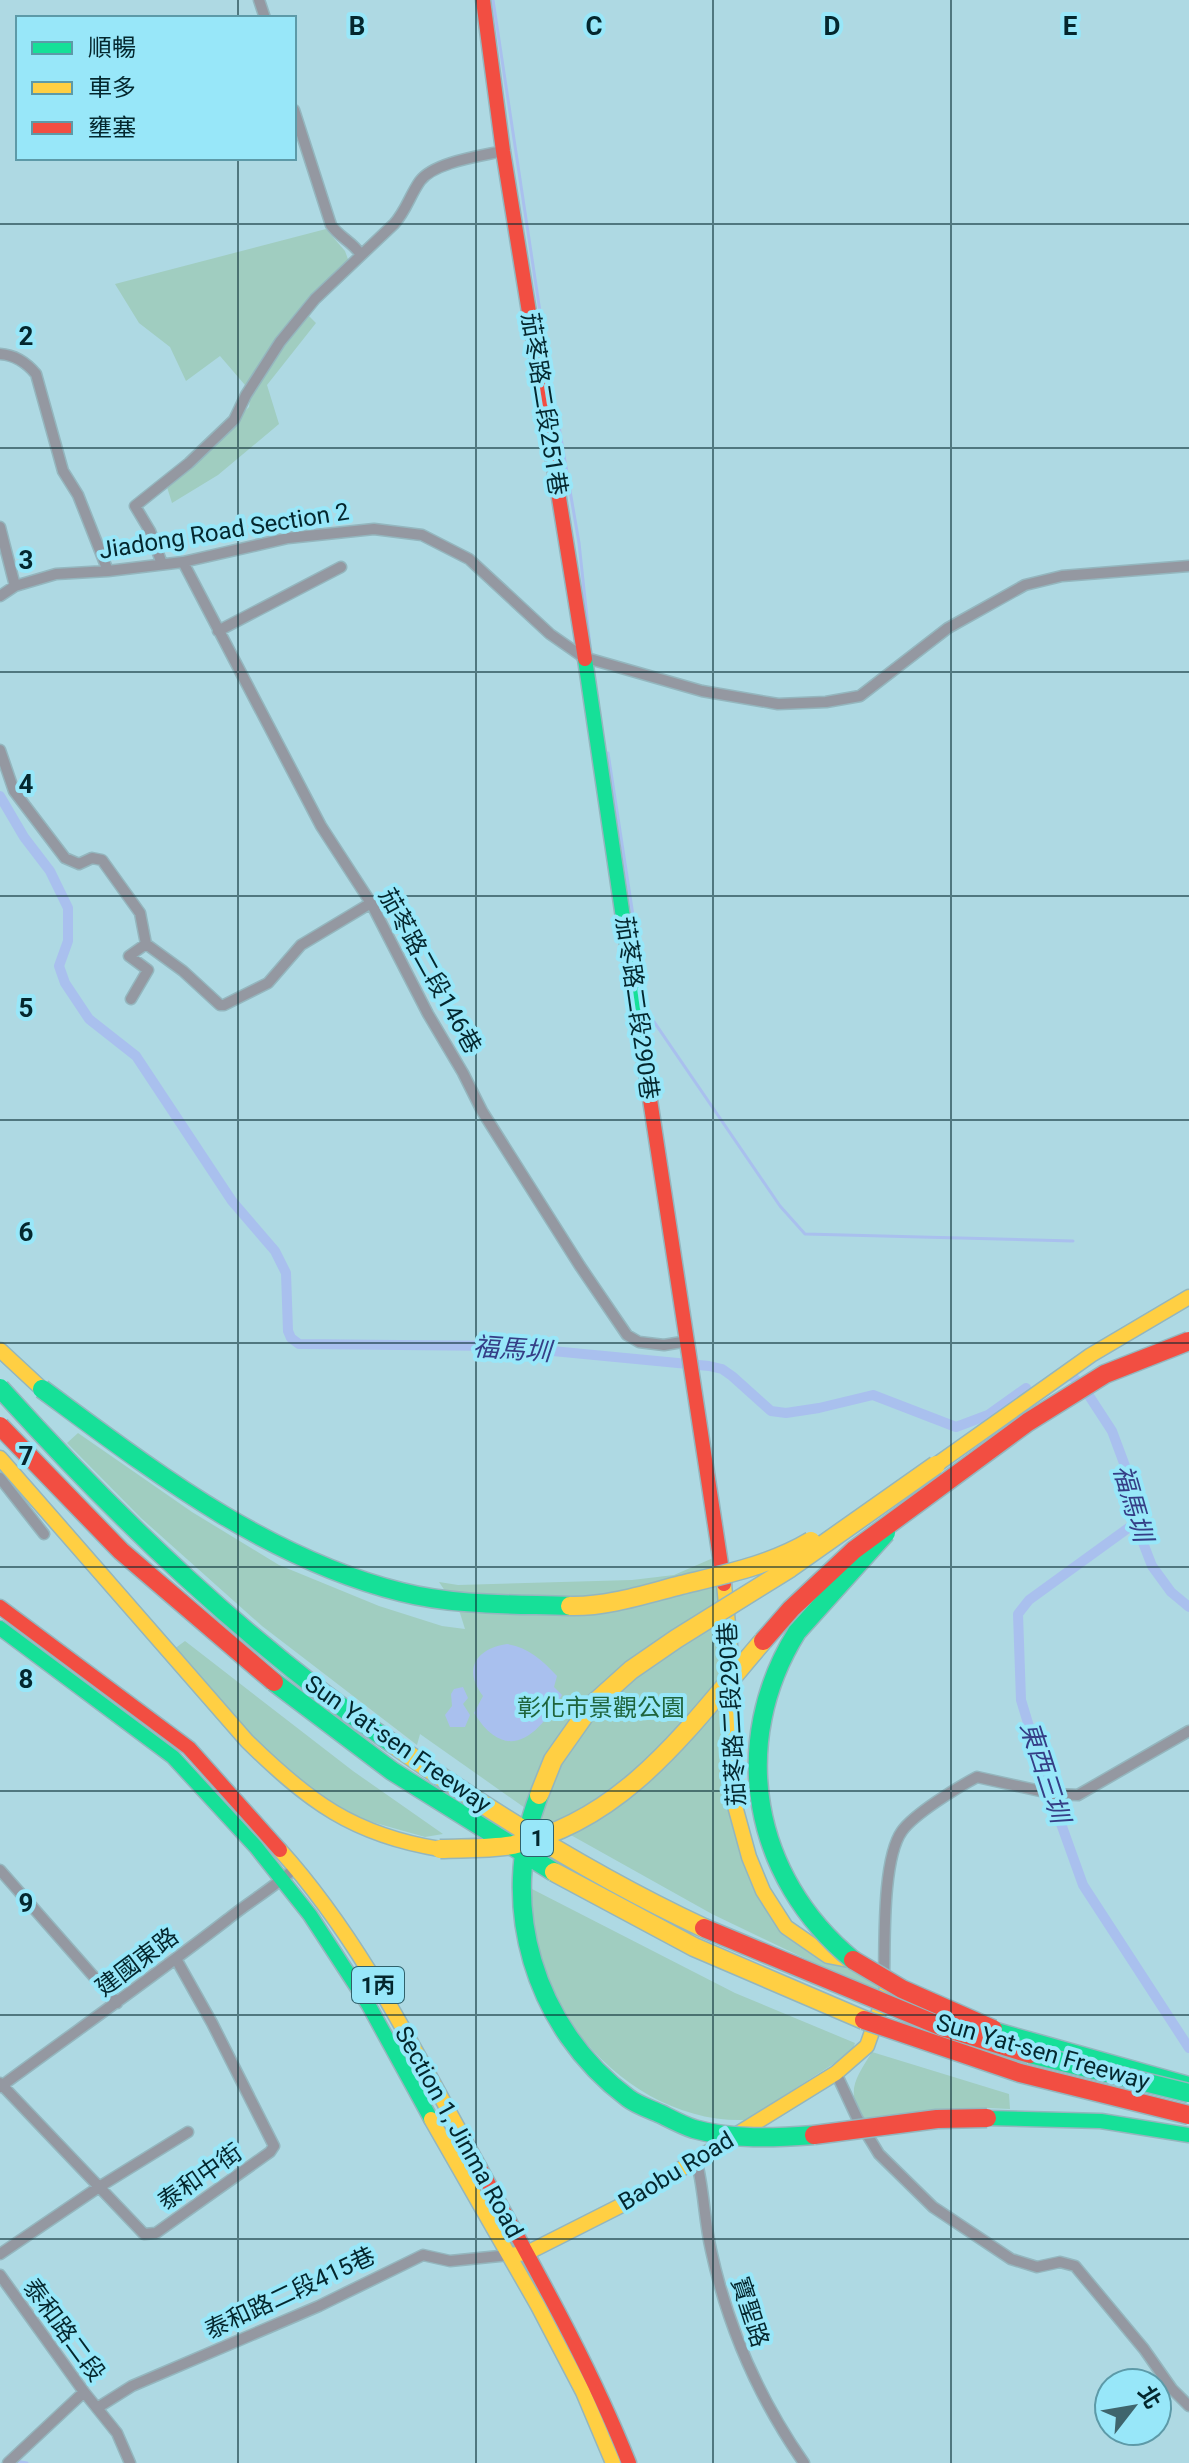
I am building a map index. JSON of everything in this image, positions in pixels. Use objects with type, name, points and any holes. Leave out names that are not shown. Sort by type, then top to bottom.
[{"type":"main road","name":"茄苳路二段251巷","points":[[483,0],[503,151],[583,657]]},
{"type":"main road","name":"茄苳路二段290巷","points":[[583,657],[727,1609],[730,1777],[735,1813],[763,1891],[786,1927],[828,1956],[859,1962],[886,1980]]},
{"type":"main road","points":[[1169,1307],[1189,1290]]},
{"type":"main road","points":[[1189,1297],[1133,1328],[1013,1408],[827,1544],[654,1654],[592,1705],[569,1734],[535,1804],[523,1851],[520,1908],[530,1962],[560,2027],[585,2058],[633,2100],[659,2115],[694,2128],[759,2138],[938,2119],[1064,2119],[1101,2121],[1189,2135]]},
{"type":"main road","points":[[0,1458],[247,1741],[309,1799],[360,1829],[397,1842],[440,1849],[489,1849],[531,1842],[569,1828],[616,1801],[650,1772],[768,1633],[838,1563],[1020,1427],[1095,1379],[1189,1344]]},
{"type":"main road","points":[[0,1350],[42,1389],[161,1477],[287,1551],[329,1569],[401,1592],[465,1603],[582,1606],[642,1595],[755,1566],[791,1553],[936,1465]]},
{"type":"main road","name":"Sun Yat-sen Freeway","points":[[0,1388],[92,1490],[245,1632],[372,1729],[503,1818],[625,1889],[802,1971],[973,2038],[1189,2093]]},
{"type":"main road","name":"Sun Yat-sen Freeway","points":[[0,1426],[103,1536],[259,1672],[436,1802],[508,1845],[646,1923],[787,1988],[879,2026],[1014,2071],[1189,2115]]},
{"type":"main road","points":[[895,1520],[872,1553],[839,1582],[800,1626],[786,1650],[763,1705],[756,1750],[758,1798],[767,1836],[782,1876],[803,1910],[827,1939],[895,1987],[993,2029],[1189,2084]]},
{"type":"main road","name":"Section 1, Jinma Road","points":[[0,1607],[179,1739],[289,1873]]},
{"type":"main road","name":"Section 1, Jinma Road","points":[[0,1628],[173,1757],[289,1873],[315,1891],[371,1973],[518,2254],[613,2463]]},
{"type":"main road","name":"Baobu Road","points":[[518,2254],[626,2203],[836,2073],[867,2046],[886,1980]]},
{"type":"main road","name":"Section 1, Jinma Road","points":[[518,2254],[589,2369],[629,2463]]},
{"type":"street","points":[[296,116],[331,225],[361,255]]},
{"type":"street","points":[[162,564],[150,531],[135,506],[161,487],[234,420],[280,342],[315,299],[394,224],[423,177],[433,169],[503,151]]},
{"type":"street","points":[[0,354],[26,363],[36,374],[63,471],[78,495],[108,571]]},
{"type":"street","points":[[0,527],[15,586]]},
{"type":"street","name":"Jiadong Road Section 2","points":[[0,596],[15,586],[56,574],[183,562],[288,538],[374,529],[422,535],[469,559],[550,634],[583,657],[702,691],[778,704],[826,702],[860,696],[948,628],[1025,585],[1062,576],[1189,566]]},
{"type":"street","name":"茄苳路二段146巷","points":[[183,562],[321,826],[371,903],[482,1111],[580,1266],[627,1335],[639,1342],[664,1345],[690,1358]]},
{"type":"street","points":[[218,631],[341,567]]},
{"type":"street","points":[[0,750],[14,791],[65,858],[79,864],[92,858],[102,860],[140,913],[146,944],[183,971],[220,1005],[268,983],[301,945],[371,903]]},
{"type":"street","points":[[131,999],[148,970],[129,956],[146,944]]},
{"type":"street","points":[[0,1478],[44,1534]]},
{"type":"street","points":[[886,1980],[886,1885],[899,1835],[912,1819],[977,1777],[1054,1794],[1078,1795],[1189,1731]]},
{"type":"street","points":[[764,1755],[763,1801],[774,1840],[794,1887],[813,1920],[859,1962]]},
{"type":"street","points":[[0,1870],[117,2003]]},
{"type":"street","name":"建國東路","points":[[1,2085],[117,2003],[289,1873]]},
{"type":"street","name":"泰和中街","points":[[1,2085],[144,2234],[156,2233],[270,2152],[274,2146],[176,1959]]},
{"type":"street","points":[[836,2073],[857,2118],[879,2154],[933,2207],[1011,2259],[1037,2267],[1060,2262],[1075,2266],[1144,2349],[1172,2389],[1189,2406]]},
{"type":"street","points":[[0,2254],[188,2132]]},
{"type":"street","name":"寶聖路","points":[[696,2159],[711,2250],[734,2334],[769,2410],[804,2463]]},
{"type":"street","name":"泰和路二段415巷","points":[[97,2408],[132,2386],[319,2306],[423,2255],[450,2261],[518,2254]]},
{"type":"street","name":"泰和路二段","points":[[0,2275],[117,2433],[130,2463]]},
{"type":"street","points":[[11,2460],[84,2392]]},
{"type":"green space","points":[[326,229],[345,251],[349,262],[307,314],[316,323],[267,385],[279,424],[218,475],[172,503],[167,487],[249,407],[251,392],[220,356],[186,381],[170,347],[139,323],[115,284]]},
{"type":"green space","name":"彰化市景觀公園","points":[[78,1433],[192,1512],[279,1565],[379,1606],[442,1626],[465,1629],[460,1613],[439,1582],[458,1585],[632,1580],[674,1575],[720,1555],[729,1794],[783,1923],[882,1988],[875,1992],[712,1914],[535,1815],[420,1734],[417,1745],[262,1626],[141,1518],[67,1443]]},
{"type":"green space","points":[[185,1641],[353,1771],[443,1834],[425,1837],[340,1813],[284,1771],[170,1652]]},
{"type":"green space","points":[[532,1889],[735,1993],[855,2043],[852,2052],[746,2120],[703,2116],[662,2102],[624,2079],[592,2049],[565,2014],[545,1974],[534,1932]]},
{"type":"green space","points":[[872,2052],[1009,2094],[1010,2109],[989,2108],[865,2120],[854,2093],[857,2078]]},
{"type":"water","points":[[507,1644],[528,1651],[546,1664],[557,1676],[554,1687],[562,1695],[533,1732],[522,1739],[510,1741],[498,1738],[486,1729],[474,1713],[483,1696],[474,1678],[476,1662],[487,1651]]},
{"type":"water","points":[[463,1687],[468,1698],[463,1704],[470,1715],[465,1727],[450,1727],[445,1715],[452,1706],[451,1694],[454,1689]]},
{"type":"waterway","points":[[493,0],[545,345],[579,543],[590,646]]},
{"type":"waterway","points":[[608,753],[648,1013],[780,1206],[805,1234],[1073,1241]]},
{"type":"waterway","name":"福馬圳","points":[[0,796],[24,837],[50,871],[68,908],[68,941],[59,966],[65,983],[89,1019],[136,1056],[232,1201],[275,1251],[286,1273],[288,1331],[299,1344],[501,1346],[709,1366],[722,1369],[732,1376],[771,1411],[786,1413],[819,1408],[873,1395],[956,1427],[988,1415],[1026,1388]]},
{"type":"waterway","name":"福馬圳","points":[[1064,1372],[1084,1388],[1112,1431],[1131,1482],[1140,1535],[1152,1566],[1171,1592],[1189,1607]]},
{"type":"waterway","name":"東西三圳","points":[[1138,1521],[1029,1600],[1018,1614],[1021,1700],[1083,1885],[1189,2048]]},
{"type":"waterway","points":[[15,2461],[27,2463]]},
{"type":"traffic: fast","points":[[585,659],[642,1047]]},
{"type":"traffic: fast","points":[[0,1388],[91,1485],[186,1578],[287,1664],[393,1744]]},
{"type":"traffic: fast","points":[[42,1389],[212,1508],[303,1557],[351,1577],[401,1592],[443,1600],[570,1606]]},
{"type":"traffic: fast","points":[[853,1960],[819,1927],[792,1889],[773,1849],[761,1806],[758,1763],[762,1718],[775,1675],[797,1632],[886,1533]]},
{"type":"traffic: fast","points":[[0,1628],[173,1757],[256,1847],[310,1915],[368,2004],[431,2119]]},
{"type":"traffic: fast","points":[[274,1682],[392,1771],[554,1872]]},
{"type":"traffic: fast","points":[[539,1795],[527,1836],[522,1878],[524,1920],[532,1961],[547,2000],[569,2036],[595,2069],[639,2105],[694,2129],[739,2137],[814,2135]]},
{"type":"traffic: fast","points":[[993,2029],[1189,2084]]},
{"type":"traffic: fast","points":[[1030,2054],[1189,2093]]},
{"type":"traffic: fast","points":[[987,2118],[1101,2121],[1189,2135]]},
{"type":"traffic: slow","points":[[936,1465],[1091,1355],[1189,1297]]},
{"type":"traffic: slow","points":[[0,1350],[42,1389]]},
{"type":"traffic: slow","points":[[0,1458],[247,1741],[269,1762],[312,1798],[357,1824],[382,1835],[440,1849]]},
{"type":"traffic: slow","points":[[539,1795],[553,1760],[591,1706],[631,1670],[790,1568],[936,1465]]},
{"type":"traffic: slow","points":[[570,1606],[626,1599],[731,1573],[764,1563],[811,1541]]},
{"type":"traffic: slow","points":[[724,1584],[730,1644],[732,1795],[749,1857],[763,1891],[786,1927],[828,1956],[854,1961]]},
{"type":"traffic: slow","points":[[440,1849],[513,1845],[554,1832],[590,1814],[654,1764],[683,1735],[763,1641]]},
{"type":"traffic: slow","points":[[393,1744],[545,1843],[704,1928]]},
{"type":"traffic: slow","points":[[280,1850],[338,1923],[364,1963],[480,2168]]},
{"type":"traffic: slow","points":[[554,1872],[694,1947],[864,2020]]},
{"type":"traffic: slow","points":[[510,2255],[527,2253],[626,2203],[836,2073],[867,2046],[889,1983],[883,1977]]},
{"type":"traffic: slow","points":[[431,2119],[538,2306],[583,2392],[613,2463]]},
{"type":"traffic: jam","points":[[483,0],[503,151],[585,659]]},
{"type":"traffic: jam","points":[[642,1047],[724,1584]]},
{"type":"traffic: jam","points":[[763,1641],[791,1609],[854,1550],[1028,1422],[1105,1374],[1189,1341]]},
{"type":"traffic: jam","points":[[0,1426],[121,1551],[274,1682]]},
{"type":"traffic: jam","points":[[0,1607],[189,1748],[280,1850]]},
{"type":"traffic: jam","points":[[704,1928],[945,2028],[1030,2054]]},
{"type":"traffic: jam","points":[[853,1960],[902,1989],[993,2029]]},
{"type":"traffic: jam","points":[[864,2020],[1020,2073],[1189,2115]]},
{"type":"traffic: jam","points":[[814,2135],[937,2119],[987,2118]]},
{"type":"traffic: jam","points":[[480,2168],[578,2350],[629,2463]]}]
